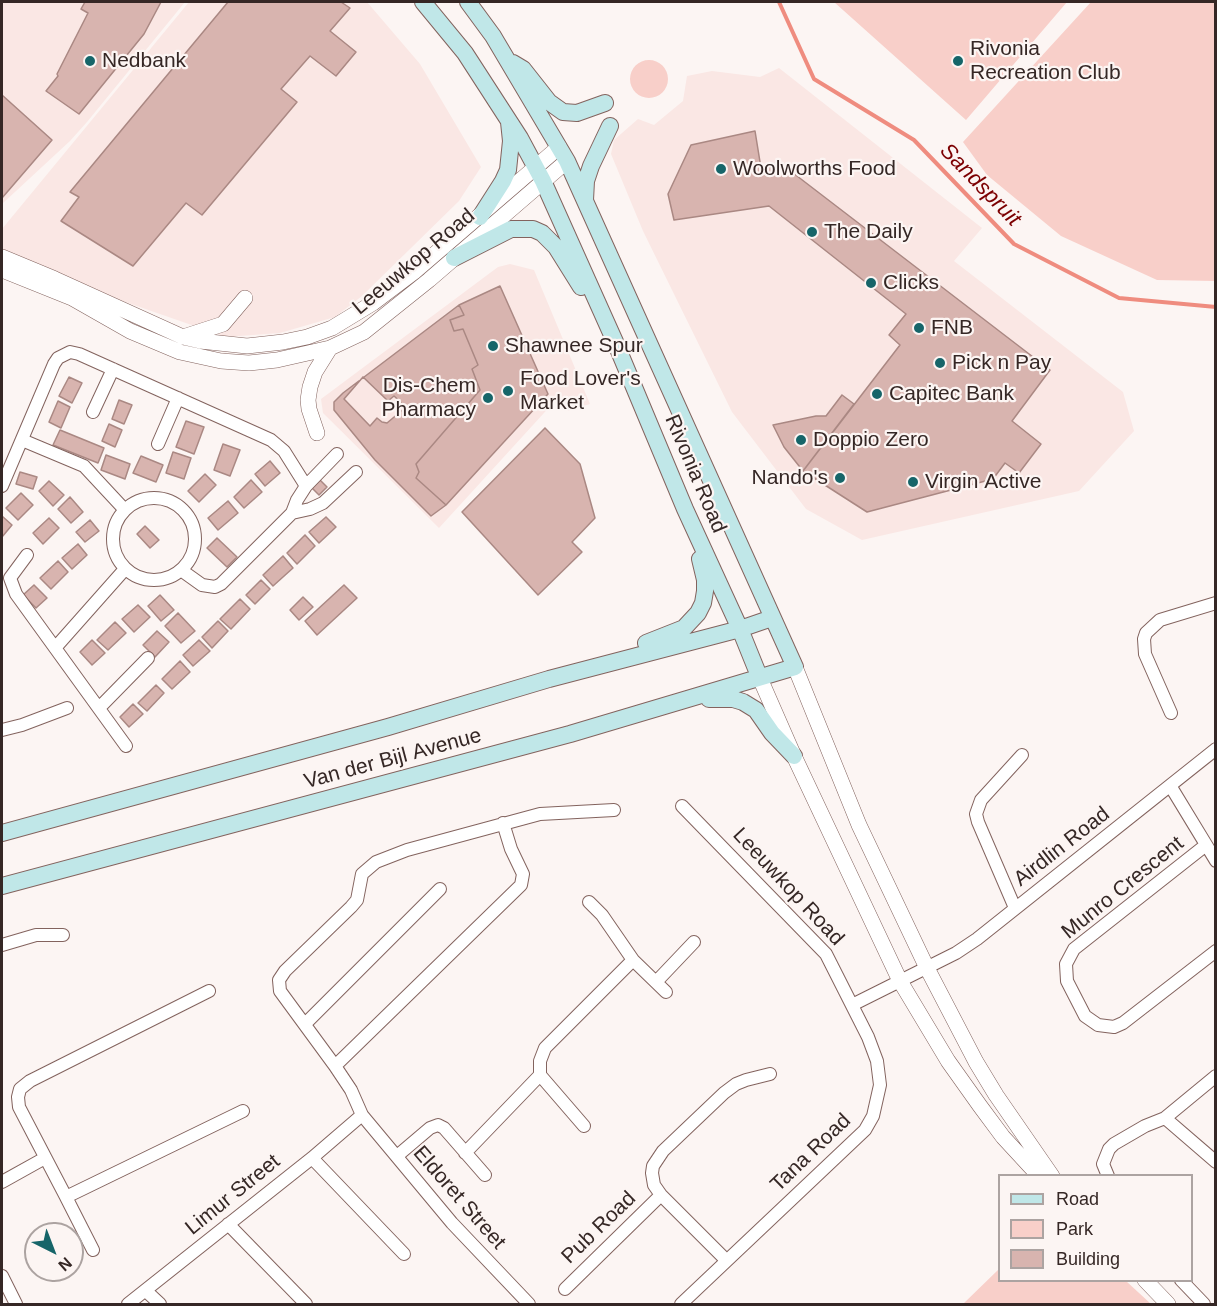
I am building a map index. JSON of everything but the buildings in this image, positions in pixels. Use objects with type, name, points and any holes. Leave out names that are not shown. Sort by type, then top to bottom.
[{"type":"main road","name":"Rivonia Road","points":[[423,2],[465,53],[508,118],[540,175],[616,344],[685,509],[759,676]]},
{"type":"main road","name":"Rivonia Road","points":[[468,2],[493,36],[563,154],[795,668]]},
{"type":"main road","points":[[506,61],[517,64],[523,69],[549,102],[563,112],[577,113],[605,103]]},
{"type":"main road","points":[[480,217],[508,170],[510,141],[508,118]]},
{"type":"main road","points":[[585,201],[586,181],[591,166],[610,126]]},
{"type":"main road","points":[[454,258],[511,229],[526,228],[542,233],[556,247],[616,344]]},
{"type":"main road","points":[[549,679],[675,633],[692,621],[703,603],[705,580],[685,509]]},
{"type":"main road","name":"Van der Bijl Avenue","points":[[2,833],[388,727],[549,679],[740,629],[772,618]]},
{"type":"main road","name":"Van der Bijl Avenue","points":[[2,886],[338,797],[690,699],[759,676],[795,668]]},
{"type":"main road","points":[[690,699],[722,698],[744,702],[756,710],[772,733],[794,756]]},
{"type":"street","name":"Leeuwkop Road","points":[[2,270],[72,298],[130,331],[159,344],[201,358],[249,363],[277,360],[330,348],[364,332],[454,258],[563,154]]},
{"type":"street","name":"Leeuwkop Road","points":[[2,257],[183,337],[247,346],[283,342],[332,328],[373,303],[480,217],[540,175]]},
{"type":"street","points":[[183,337],[224,324],[245,298]]},
{"type":"street","points":[[317,434],[309,409],[310,387],[315,372],[330,348]]},
{"type":"street","points":[[2,486],[58,358],[70,352],[271,440],[289,458],[306,486]]},
{"type":"street","points":[[93,412],[113,369]]},
{"type":"street","points":[[158,444],[178,398]]},
{"type":"street","points":[[22,440],[84,466],[124,509]]},
{"type":"street","points":[[181,570],[202,585],[215,587],[221,584],[292,513],[306,486],[337,454]]},
{"type":"street","points":[[292,513],[323,503],[356,472]]},
{"type":"street","points":[[154,498],[173,502],[184,510],[193,527],[194,547],[190,559],[181,570],[159,580],[135,576],[125,569],[118,560],[112,539],[118,518],[124,509],[135,502],[154,498]]},
{"type":"street","points":[[27,555],[13,573],[10,582],[16,594],[126,746]]},
{"type":"street","points":[[55,648],[125,569]]},
{"type":"street","points":[[1171,713],[1145,654],[1146,633],[1160,620],[1215,603]]},
{"type":"street","points":[[99,708],[148,658]]},
{"type":"street","name":"Rivonia Road","points":[[795,668],[859,825],[927,968]]},
{"type":"street","name":"Rivonia Road","points":[[759,676],[794,756],[900,981]]},
{"type":"street","points":[[2,730],[67,708]]},
{"type":"street","name":"Airdlin Road","points":[[927,968],[970,944],[1215,749]]},
{"type":"street","points":[[1016,908],[976,814],[977,807],[1023,755]]},
{"type":"street","name":"Munro Crescent","points":[[1171,786],[1215,861]]},
{"type":"street","name":"Leeuwkop Road","points":[[682,806],[820,947],[831,962],[852,1005]]},
{"type":"street","points":[[335,1066],[522,885],[522,873],[503,823],[540,814],[614,810]]},
{"type":"street","name":"Eldoret Street","points":[[503,823],[388,856],[368,868],[362,874],[357,900],[351,908],[285,971],[279,980],[280,991],[351,1090],[362,1115],[478,1252],[529,1305]]},
{"type":"street","name":"Munro Crescent","points":[[1206,845],[1074,950],[1066,964],[1067,981],[1085,1016],[1098,1025],[1114,1027],[1123,1023],[1215,951]]},
{"type":"street","points":[[305,1024],[440,889]]},
{"type":"street","points":[[589,902],[602,915],[633,960],[666,992]]},
{"type":"street","points":[[2,945],[36,935],[63,935]]},
{"type":"street","points":[[656,982],[694,942]]},
{"type":"street","points":[[584,1126],[540,1075],[540,1061],[545,1048],[633,960]]},
{"type":"street","points":[[852,1005],[927,968],[976,1062],[1051,1174]]},
{"type":"street","points":[[900,981],[948,1061],[1003,1137],[1037,1174]]},
{"type":"street","points":[[93,1250],[20,1107],[18,1097],[24,1085],[209,991]]},
{"type":"street","name":"Tana Road","points":[[681,1305],[726,1260],[853,1143],[865,1130],[873,1116],[879,1100],[877,1061],[852,1005]]},
{"type":"street","points":[[726,1260],[661,1195],[654,1185],[653,1166],[663,1151],[735,1084],[770,1074]]},
{"type":"street","points":[[465,1153],[540,1075]]},
{"type":"street","points":[[1107,1174],[1103,1164],[1109,1149],[1114,1144],[1137,1130],[1165,1118],[1215,1076]]},
{"type":"street","points":[[66,1197],[243,1111]]},
{"type":"street","name":"Limur Street","points":[[128,1305],[312,1158],[362,1115]]},
{"type":"street","points":[[1165,1118],[1215,1162]]},
{"type":"street","points":[[397,1156],[430,1128],[438,1125],[444,1128],[485,1175]]},
{"type":"street","points":[[2,1182],[45,1158]]},
{"type":"street","points":[[312,1158],[404,1254]]},
{"type":"street","name":"Pub Road","points":[[565,1289],[661,1195]]},
{"type":"street","points":[[228,1224],[306,1305]]},
{"type":"street","points":[[2,1276],[16,1305]]},
{"type":"street","points":[[1146,1282],[1168,1305]]},
{"type":"street","points":[[1182,1282],[1204,1305]]},
{"type":"street","points":[[146,1291],[159,1305]]},
{"type":"shaded area","points":[[2,2],[185,2],[70,141],[2,204]]},
{"type":"shaded area","points":[[189,2],[367,2],[420,64],[481,167],[459,201],[362,296],[335,317],[280,333],[226,337],[2,259],[2,229]]},
{"type":"shaded area","points":[[779,68],[982,228],[954,261],[1123,392],[1134,431],[1079,491],[862,540],[806,509],[732,412],[643,231],[611,154],[614,140],[638,119],[654,125],[683,101],[687,76],[712,71],[760,77]]},
{"type":"shaded area","points":[[510,264],[534,270],[590,404],[567,411],[554,402],[439,528],[323,413],[321,399],[498,267]]},
{"type":"green space","name":"Rivonia Recreation Club","points":[[834,2],[1067,2],[966,120]]},
{"type":"green space","points":[[1091,2],[1215,2],[1215,281],[1157,280],[1061,236],[987,175],[963,142]]},
{"type":"green space","points":[[649,60],[662,66],[668,79],[662,92],[649,98],[636,92],[630,79],[636,66]]},
{"type":"green space","points":[[998,1270],[998,1282],[1127,1282],[1151,1304],[963,1304]]},
{"type":"waterway","name":"Sandspruit","points":[[779,2],[814,79],[914,140],[1014,244],[1119,298],[1216,307]]},
{"type":"place","name":"Nedbank","points":[[90,61]]},
{"type":"place","name":"Rivonia Recreation Club","points":[[958,61]]},
{"type":"place","name":"Woolworths Food","points":[[721,169]]},
{"type":"place","name":"The Daily","points":[[812,232]]},
{"type":"place","name":"Clicks","points":[[871,283]]},
{"type":"place","name":"FNB","points":[[919,328]]},
{"type":"place","name":"Shawnee Spur","points":[[493,346]]},
{"type":"place","name":"Pick n Pay","points":[[940,363]]},
{"type":"place","name":"Food Lover's Market","points":[[508,391]]},
{"type":"place","name":"Capitec Bank","points":[[877,394]]},
{"type":"place","name":"Dis-Chem Pharmacy","points":[[488,398]]},
{"type":"place","name":"Doppio Zero","points":[[801,440]]},
{"type":"place","name":"Nando's","points":[[840,478]]},
{"type":"place","name":"Virgin Active","points":[[913,482]]}]
